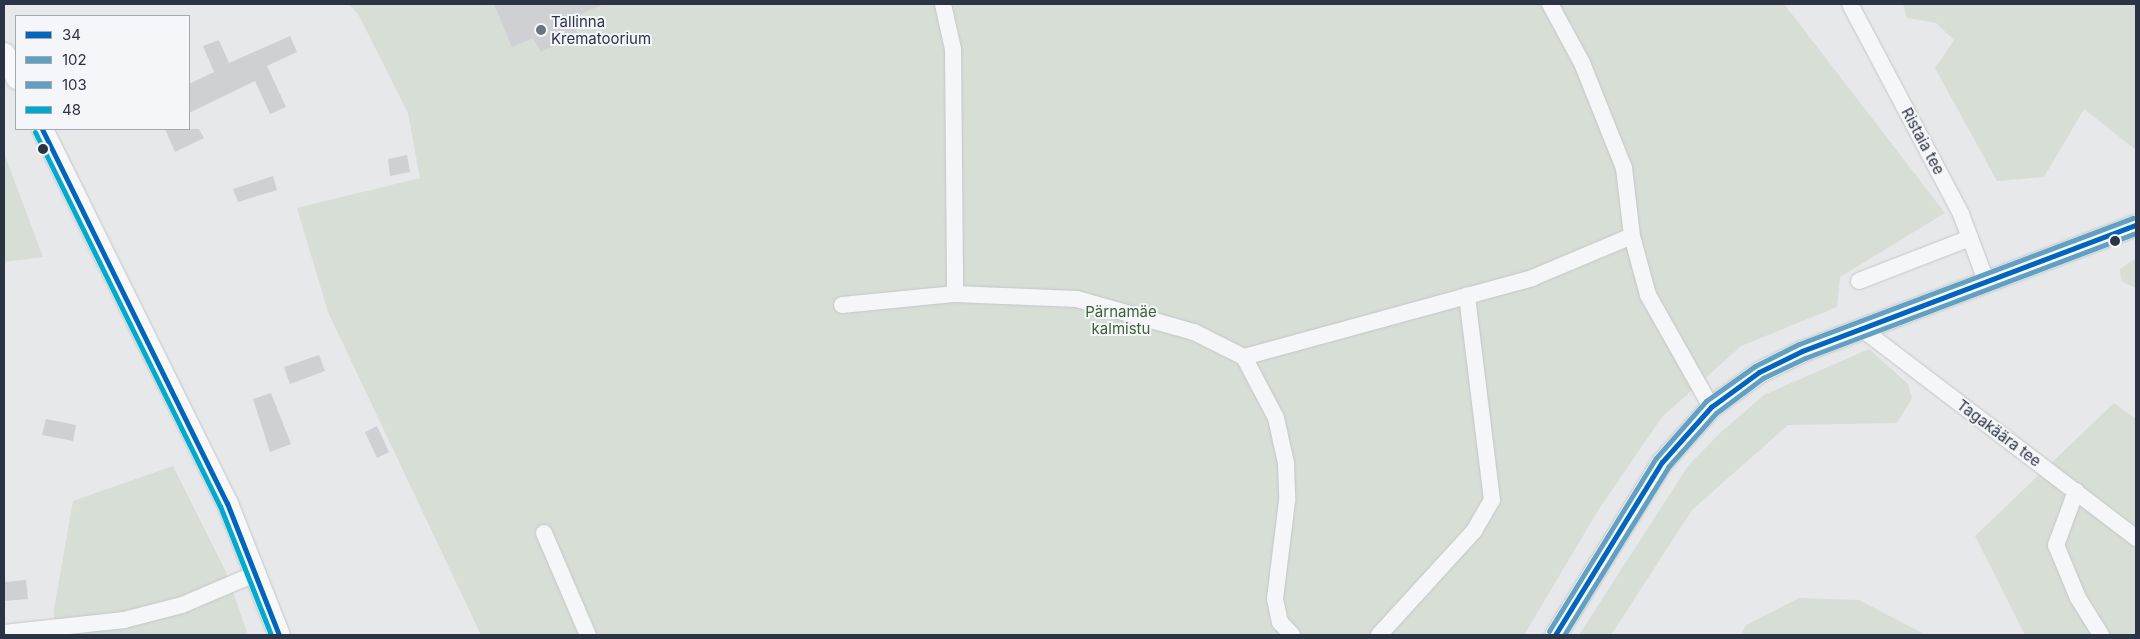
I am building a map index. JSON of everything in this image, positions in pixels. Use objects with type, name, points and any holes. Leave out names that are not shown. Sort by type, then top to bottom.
[{"type":"main road","points":[[4,53],[15,76]]},
{"type":"main road","points":[[42,130],[190,425],[257,573],[279,635]]},
{"type":"main road","points":[[1555,635],[1662,462],[1711,407],[1759,372],[1862,329],[2136,225]]},
{"type":"street","points":[[943,4],[953,49],[955,294]]},
{"type":"street","points":[[1550,4],[1582,63],[1624,168],[1632,236],[1648,295],[1711,407]]},
{"type":"street","name":"Ristaia tee","points":[[1850,4],[1970,238],[1987,283]]},
{"type":"street","points":[[1244,357],[1532,278],[1632,236]]},
{"type":"street","points":[[1859,281],[1970,238]]},
{"type":"street","points":[[842,305],[955,294],[1077,299],[1194,332],[1244,357],[1276,418],[1286,463],[1287,501],[1275,599],[1280,622],[1292,635]]},
{"type":"street","points":[[1379,635],[1474,531],[1492,500],[1467,296]]},
{"type":"street","name":"Tagakäära tee","points":[[1862,329],[2136,538]]},
{"type":"street","points":[[2076,491],[2056,544],[2078,598],[2101,635]]},
{"type":"street","points":[[544,532],[588,635]]},
{"type":"street","points":[[4,633],[124,620],[182,605],[257,573]]},
{"type":"green space","name":"Pärnamäe kalmistu","points":[[349,4],[1784,4],[1945,213],[1840,277],[1837,307],[1741,346],[1662,417],[1599,509],[1524,635],[481,635],[328,312],[297,208],[420,178],[408,113],[358,14]]},
{"type":"green space","points":[[1903,4],[2136,4],[2136,150],[2084,109],[2044,177],[1997,181],[1935,68],[1954,40],[1936,23],[1907,18]]},
{"type":"green space","points":[[4,153],[43,257],[4,262]]},
{"type":"green space","points":[[2136,258],[2136,288],[2121,281],[2120,269]]},
{"type":"green space","points":[[1869,349],[1908,384],[1912,398],[1897,423],[1788,425],[1692,510],[1611,635],[1579,635],[1688,466],[1720,433],[1764,395]]},
{"type":"green space","points":[[2114,403],[2136,419],[2136,635],[2025,635],[1975,536]]},
{"type":"green space","points":[[173,466],[226,572],[248,635],[54,635],[54,609],[73,501]]},
{"type":"green space","points":[[1799,598],[1859,600],[1926,635],[1741,635],[1746,625]]},
{"type":"building","name":"Tallinna Krematoorium","points":[[494,4],[603,4],[571,19],[578,34],[541,52],[533,38],[512,47]]},
{"type":"building","points":[[290,36],[297,52],[267,66],[286,107],[270,114],[255,81],[190,113],[190,84],[214,72],[203,46],[219,40],[229,63]]},
{"type":"building","points":[[199,129],[204,138],[175,152],[165,130]]},
{"type":"building","points":[[407,155],[410,172],[390,176],[388,159]]},
{"type":"building","points":[[273,176],[277,190],[238,202],[233,189]]},
{"type":"building","points":[[319,355],[325,371],[290,384],[284,367]]},
{"type":"building","points":[[271,393],[291,444],[270,452],[253,399]]},
{"type":"building","points":[[46,419],[76,425],[73,441],[42,435]]},
{"type":"building","points":[[377,426],[389,452],[377,458],[365,432]]},
{"type":"building","points":[[26,580],[28,599],[4,601],[4,582]]},
{"type":"transit line","name":"34","points":[[42,130],[227,503],[279,635]]},
{"type":"transit line","name":"48","points":[[35,132],[220,506],[271,635]]},
{"type":"transit line","name":"103","points":[[1549,631],[1656,458],[1706,401],[1755,366],[1799,344],[2133,218]]},
{"type":"transit line","name":"34","points":[[1555,635],[1662,462],[1711,407],[1759,372],[1802,351],[2136,225]]},
{"type":"transit line","name":"102","points":[[1564,635],[1668,467],[1716,413],[1763,378],[1805,358],[2136,233]]},
{"type":"place","name":"Tallinna Krematoorium","points":[[541,30]]}]
